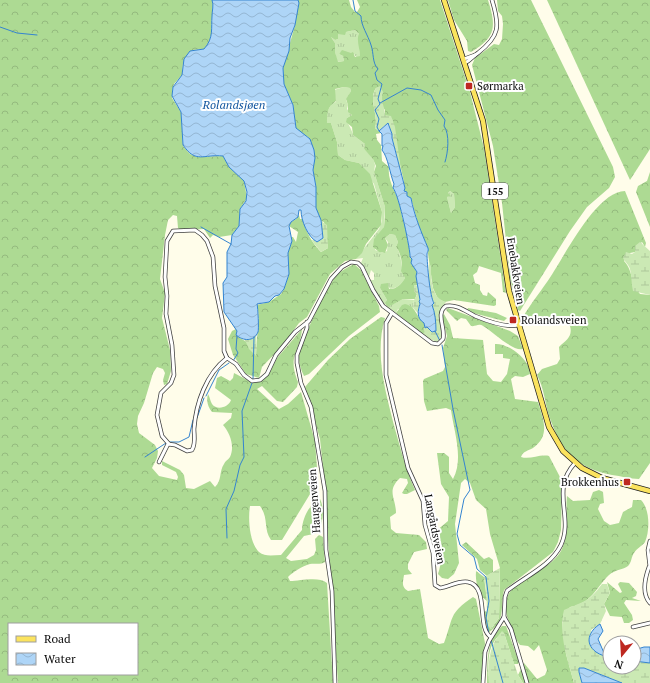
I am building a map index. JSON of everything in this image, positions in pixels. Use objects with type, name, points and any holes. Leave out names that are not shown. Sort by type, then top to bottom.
[{"type":"main road","name":"Enebakkveien","points":[[444,0],[484,128],[508,291],[549,427],[560,447],[575,463],[602,478],[650,491]]},
{"type":"street","points":[[464,61],[475,55],[489,44],[496,33],[498,20],[492,0]]},
{"type":"street","points":[[228,358],[216,367],[202,394],[196,415],[194,444],[192,450],[187,451],[169,444],[162,436],[157,413],[161,393],[171,383],[174,376],[172,345],[166,314],[167,296],[165,277],[167,241],[173,231],[197,231],[209,244],[213,257],[215,286],[224,328],[223,349],[228,358],[236,364],[249,379],[255,382],[260,380],[269,372],[276,355],[295,332],[307,322],[331,279],[342,267],[351,262],[358,263],[362,267],[378,298],[392,313],[430,342],[436,344],[442,342],[444,337],[441,314],[442,309],[446,306],[458,307],[483,319],[510,326],[518,325]]},
{"type":"street","name":"Langårdsveien","points":[[392,313],[386,323],[386,375],[408,468],[423,501],[425,525],[433,552],[435,585],[440,588],[466,582],[474,585],[480,596],[485,632],[491,637]]},
{"type":"street","name":"Haugenveien","points":[[307,322],[307,328],[296,363],[301,383],[311,407],[325,491],[326,550],[332,591],[335,683]]},
{"type":"street","points":[[159,462],[169,444]]},
{"type":"street","points":[[527,683],[511,629],[504,617],[504,604],[507,591],[552,558],[561,546],[564,534],[564,480],[575,463]]},
{"type":"street","points":[[650,540],[648,550],[649,567],[645,576],[644,588],[645,596],[650,603]]},
{"type":"street","points":[[483,683],[485,652],[491,637],[504,617]]},
{"type":"street","points":[[632,627],[650,623]]},
{"type":"green space","points":[[0,0],[212,0],[211,37],[204,49],[193,50],[183,63],[182,75],[174,84],[172,98],[181,112],[183,146],[190,154],[197,157],[223,156],[229,167],[244,181],[247,198],[240,209],[239,226],[232,235],[219,237],[213,235],[210,238],[204,229],[181,230],[178,228],[177,216],[173,215],[168,220],[160,279],[165,293],[162,318],[170,350],[171,371],[167,384],[164,385],[163,380],[165,373],[163,369],[157,367],[153,373],[144,403],[138,416],[137,424],[139,433],[155,445],[158,451],[157,458],[152,468],[159,476],[177,480],[178,477],[176,472],[162,465],[162,461],[180,470],[184,475],[186,488],[194,489],[210,481],[215,487],[219,482],[222,467],[230,457],[231,453],[231,440],[223,425],[231,418],[232,413],[212,412],[208,404],[208,394],[211,403],[214,406],[220,408],[228,405],[231,400],[215,388],[217,378],[221,376],[230,381],[233,378],[234,373],[253,383],[262,381],[270,372],[277,358],[302,329],[294,360],[295,373],[298,382],[297,387],[283,402],[277,401],[262,386],[257,389],[279,409],[288,404],[301,392],[315,441],[318,481],[282,540],[271,540],[267,532],[263,510],[260,506],[250,506],[249,523],[253,542],[261,554],[281,555],[302,530],[302,526],[309,508],[320,499],[322,503],[323,516],[318,533],[304,536],[286,558],[291,561],[307,559],[314,555],[316,550],[315,539],[319,535],[323,537],[325,562],[304,566],[288,577],[290,581],[314,579],[327,583],[333,683],[0,683]]},
{"type":"green space","points":[[298,0],[349,0],[351,7],[355,12],[357,12],[360,7],[357,0],[440,0],[470,92],[484,148],[506,293],[503,292],[501,273],[479,266],[477,272],[473,275],[475,283],[480,285],[480,290],[483,295],[487,296],[488,292],[496,299],[496,305],[494,306],[454,300],[445,302],[438,299],[433,288],[427,247],[422,238],[411,198],[407,196],[407,192],[404,191],[404,180],[392,119],[385,116],[385,110],[382,106],[381,87],[376,88],[373,97],[376,118],[375,128],[381,133],[376,134],[377,140],[381,145],[382,161],[389,167],[389,177],[401,207],[410,248],[410,258],[412,259],[411,263],[417,272],[417,285],[414,286],[414,291],[417,294],[415,299],[403,299],[387,307],[385,303],[387,300],[380,288],[381,284],[388,283],[389,289],[394,289],[405,278],[401,271],[401,259],[396,247],[398,242],[395,235],[390,234],[385,238],[388,245],[385,253],[379,252],[373,247],[374,239],[384,227],[385,217],[385,207],[374,172],[376,166],[373,159],[364,149],[365,144],[353,135],[352,127],[346,122],[347,118],[352,115],[348,112],[346,99],[351,91],[350,88],[344,87],[335,89],[336,101],[328,110],[327,123],[331,123],[337,142],[338,155],[345,160],[359,163],[370,174],[382,212],[381,225],[366,244],[362,253],[356,259],[345,261],[330,274],[307,317],[299,323],[283,345],[262,367],[259,378],[246,374],[233,355],[228,339],[232,331],[236,329],[240,338],[257,348],[259,316],[257,305],[269,302],[281,294],[284,289],[289,274],[288,253],[291,237],[293,237],[296,242],[298,232],[289,226],[291,222],[299,215],[300,219],[303,219],[307,233],[318,249],[321,252],[328,248],[324,222],[321,221],[316,208],[316,187],[313,170],[314,150],[308,137],[300,133],[296,128],[293,105],[284,84],[283,68],[295,25]],"holes":[[[355,30],[359,34],[358,42],[360,56],[355,57],[353,52],[351,53],[342,50],[339,54],[343,56],[344,61],[338,62],[335,52],[335,43],[331,37],[335,40],[338,39],[338,34],[345,35],[346,32]],[[450,191],[454,194],[455,207],[451,213],[447,197],[451,196],[448,193]]]},
{"type":"green space","points":[[448,0],[488,0],[493,24],[492,30],[486,41],[480,47],[471,52],[468,51],[467,41],[454,20]]},
{"type":"green space","points":[[497,0],[531,0],[613,167],[615,177],[609,188],[587,207],[570,231],[520,311],[518,310],[510,278],[502,203],[493,146],[472,65],[475,58],[494,44],[499,45],[502,39],[502,16],[498,11]]},
{"type":"green space","points":[[547,0],[650,0],[650,149],[630,180]]},
{"type":"green space","points":[[355,30],[359,34],[360,56],[357,58],[354,54],[341,52],[339,54],[343,56],[344,61],[337,62],[335,43],[331,37],[335,40],[338,39],[338,34]]},
{"type":"green space","points":[[380,86],[383,92],[382,98],[385,115],[391,116],[395,127],[402,177],[389,124],[384,126],[379,131],[375,128],[376,118],[373,97],[376,88]]},
{"type":"green space","points":[[344,87],[350,88],[351,91],[346,100],[348,105],[347,109],[352,115],[347,118],[348,122],[353,135],[365,144],[364,149],[373,158],[375,165],[374,172],[385,207],[384,227],[375,250],[383,253],[387,251],[388,242],[385,238],[390,234],[395,235],[398,242],[396,247],[400,254],[402,270],[405,278],[401,284],[395,288],[390,289],[388,286],[380,288],[387,300],[385,305],[378,296],[370,280],[374,280],[374,273],[371,270],[369,277],[361,263],[363,258],[356,259],[379,229],[382,221],[382,212],[374,184],[359,163],[345,160],[338,155],[337,142],[331,123],[327,123],[327,112],[332,103],[336,102],[334,90]]},
{"type":"green space","points":[[650,172],[650,227],[636,192],[638,186],[647,181]]},
{"type":"green space","points":[[450,191],[454,194],[455,207],[451,213],[447,197],[450,196],[448,193]]},
{"type":"green space","points":[[625,191],[646,243],[645,247],[642,242],[635,248],[635,252],[630,253],[624,261],[629,269],[634,285],[640,294],[650,295],[650,463],[639,479],[632,479],[599,472],[579,462],[565,448],[554,429],[549,416],[543,390],[537,375],[542,369],[557,364],[560,359],[559,347],[570,336],[570,326],[559,321],[542,317],[524,320],[523,317],[593,212],[614,194]]},
{"type":"green space","points":[[321,221],[327,225],[328,248],[321,252],[312,241],[313,239],[316,242],[322,238]]},
{"type":"green space","points":[[640,242],[650,251],[650,295],[633,291],[630,269],[623,258],[626,252],[632,254],[635,252],[635,246]]},
{"type":"green space","points":[[429,263],[431,266],[433,287],[437,297],[446,302],[440,314],[442,336],[437,342],[422,334],[425,332],[424,329],[427,327],[432,332],[436,329],[432,305],[434,303],[429,284]]},
{"type":"green space","points":[[354,264],[361,270],[379,306],[380,312],[349,336],[309,374],[304,376],[299,362],[300,351],[315,314],[333,280],[341,271]]},
{"type":"green space","points":[[414,285],[419,286],[420,304],[418,313],[413,308],[414,300],[417,295],[414,291]]},
{"type":"green space","points":[[403,299],[414,300],[413,308],[398,309],[396,313],[387,307]]},
{"type":"green space","points":[[405,304],[414,309],[424,322],[425,334],[422,334],[396,313],[402,305]]},
{"type":"green space","points":[[448,308],[510,331],[518,336],[523,349],[519,349],[508,344],[481,325],[471,326],[466,319],[461,318],[457,321],[446,310]]},
{"type":"green space","points":[[468,308],[496,313],[507,318],[504,321],[473,313],[467,310]]},
{"type":"green space","points":[[444,314],[450,325],[453,338],[483,340],[487,374],[493,381],[501,382],[507,374],[510,359],[503,358],[503,354],[495,354],[495,344],[500,344],[512,349],[526,363],[530,374],[523,377],[515,376],[511,379],[515,399],[538,402],[544,432],[539,443],[533,448],[524,452],[521,457],[528,458],[549,456],[560,477],[562,486],[561,530],[558,542],[553,552],[504,590],[500,619],[498,624],[488,633],[484,613],[485,611],[487,612],[487,618],[491,629],[499,618],[500,568],[490,534],[486,509],[476,500],[470,483],[465,479],[461,483],[455,524],[459,563],[454,574],[448,579],[442,578],[438,574],[440,569],[441,552],[436,531],[448,521],[449,497],[441,484],[437,453],[444,453],[449,457],[449,473],[453,479],[458,463],[458,454],[451,410],[446,408],[427,411],[424,401],[423,381],[424,379],[443,371],[445,367],[443,348],[447,336],[442,316]]},
{"type":"green space","points":[[381,317],[385,318],[381,345],[382,374],[395,429],[415,490],[407,494],[402,493],[408,483],[407,479],[400,478],[393,487],[396,513],[390,517],[391,529],[396,533],[419,535],[426,542],[427,549],[414,552],[408,564],[408,569],[412,574],[404,575],[403,586],[408,591],[420,589],[428,638],[439,644],[444,643],[455,612],[473,597],[476,599],[485,643],[481,683],[338,683],[320,439],[305,387],[328,360],[350,339]]},
{"type":"green space","points":[[256,335],[256,356],[249,349],[245,340]]},
{"type":"green space","points":[[599,490],[603,492],[604,503],[600,504],[598,509],[604,521],[610,525],[619,523],[623,512],[632,507],[633,500],[641,500],[648,514],[647,537],[645,542],[635,551],[628,566],[609,575],[588,599],[570,607],[562,622],[566,654],[574,683],[523,683],[518,675],[524,663],[537,679],[545,675],[547,670],[539,645],[534,651],[528,646],[520,645],[517,640],[506,610],[507,599],[512,589],[553,561],[561,551],[564,544],[566,531],[567,496],[573,501],[590,500],[593,492]]},
{"type":"green space","points":[[466,542],[484,559],[489,557],[493,560],[493,572],[487,576],[480,570],[477,559],[462,545]]},
{"type":"green space","points":[[500,568],[499,618],[491,629],[488,626],[484,577]]},
{"type":"green space","points":[[476,571],[484,577],[487,601],[481,595],[478,588]]},
{"type":"green space","points":[[607,582],[620,593],[622,592],[618,584],[620,582],[629,583],[637,592],[636,596],[632,598],[641,601],[626,600],[624,603],[632,615],[633,620],[629,623],[624,623],[622,617],[610,616],[604,604],[610,593]]},
{"type":"green space","points":[[602,584],[607,584],[610,593],[604,604],[606,611],[600,624],[591,630],[590,646],[602,653],[602,675],[642,675],[642,662],[650,663],[650,683],[622,683],[584,668],[579,672],[582,683],[574,683],[563,637],[562,619],[564,610],[581,603],[593,595]]},
{"type":"green space","points":[[502,626],[506,626],[519,662],[518,664],[514,664],[504,633],[498,637],[491,648],[488,669],[489,683],[487,683],[488,653],[493,639]]},
{"type":"green space","points":[[502,631],[518,675],[523,683],[489,683],[491,649]]},
{"type":"water","name":"Rolandsjøen","points":[[212,0],[298,0],[299,3],[295,25],[290,38],[289,51],[283,68],[284,84],[293,105],[296,128],[310,139],[314,150],[315,158],[313,170],[316,187],[316,208],[321,220],[323,238],[317,242],[308,233],[304,224],[301,210],[299,210],[298,217],[291,222],[289,226],[292,241],[288,253],[289,274],[284,289],[279,295],[275,296],[269,302],[257,304],[258,332],[254,338],[248,340],[236,335],[237,331],[224,312],[223,283],[227,277],[227,252],[231,244],[232,235],[239,226],[240,209],[246,201],[247,192],[244,181],[229,167],[223,156],[200,157],[188,151],[183,145],[181,112],[172,96],[173,87],[182,75],[184,59],[190,51],[204,49],[211,37]]},
{"type":"water","points":[[388,123],[405,188],[404,191],[407,192],[407,196],[411,198],[416,218],[428,249],[428,272],[431,294],[434,303],[432,305],[436,324],[436,331],[432,332],[427,327],[425,328],[424,323],[421,321],[419,316],[418,311],[420,300],[416,276],[417,272],[411,263],[412,259],[410,257],[407,235],[401,211],[393,188],[394,184],[387,161],[382,150],[382,134],[379,131]]},
{"type":"water","points":[[600,624],[603,631],[598,639],[602,648],[602,655],[592,648],[589,641],[589,637]]},
{"type":"water","points":[[650,647],[650,663],[642,662],[642,648]]},
{"type":"water","points":[[579,668],[584,668],[622,683],[582,683]]},
{"type":"waterway","points":[[353,0],[355,11],[361,16],[363,27],[371,45],[375,64],[378,69],[375,73],[377,80],[382,84],[378,99],[380,104],[375,110],[379,119],[377,127],[379,131]]},
{"type":"waterway","points":[[0,27],[17,33],[37,35]]},
{"type":"waterway","points":[[380,103],[407,88],[421,90],[431,95],[438,110],[445,120],[444,126],[446,129],[448,144],[445,162]]},
{"type":"waterway","points":[[201,227],[231,244]]},
{"type":"waterway","points":[[435,331],[440,341]]},
{"type":"waterway","points":[[233,361],[238,353],[236,349],[237,336]]},
{"type":"waterway","points":[[253,379],[254,337]]},
{"type":"waterway","points":[[442,345],[453,409],[470,490],[464,499],[457,534],[460,545],[474,557],[477,569],[486,577],[489,601],[486,618],[489,634]]},
{"type":"waterway","points":[[206,396],[219,370],[229,363]]},
{"type":"waterway","points":[[227,538],[226,509],[234,491],[240,465],[244,457],[242,411],[252,383]]},
{"type":"waterway","points":[[197,418],[204,398]]},
{"type":"waterway","points":[[170,442],[179,442],[189,437],[193,420]]},
{"type":"waterway","points":[[145,457],[166,443]]},
{"type":"waterway","points":[[491,640],[503,683]]},
{"type":"place","name":"Sørmarka","points":[[469,86]]},
{"type":"place","name":"Rolandsveien","points":[[513,320]]},
{"type":"place","name":"Brokkenhus","points":[[627,482]]}]
